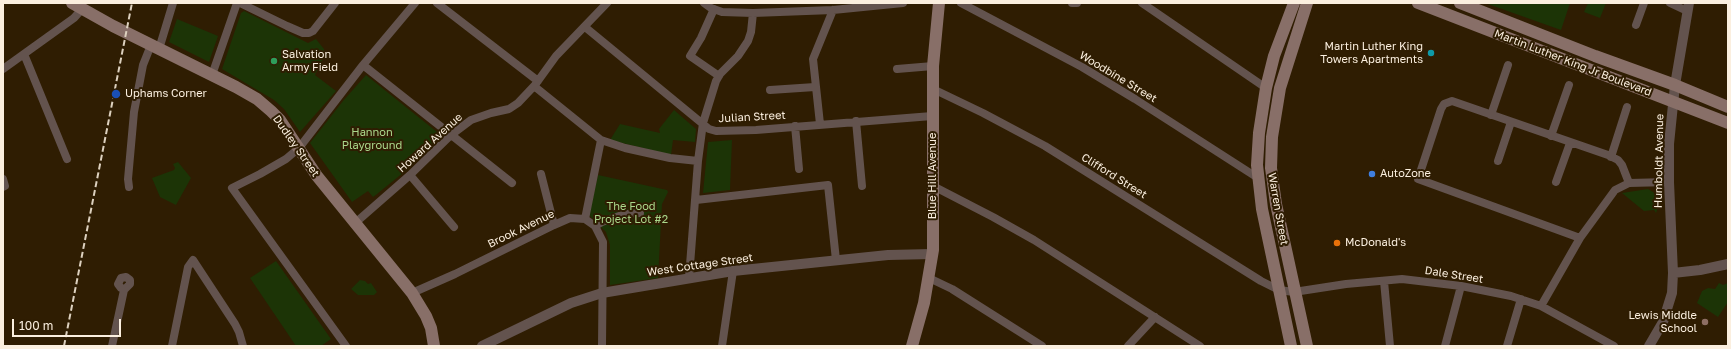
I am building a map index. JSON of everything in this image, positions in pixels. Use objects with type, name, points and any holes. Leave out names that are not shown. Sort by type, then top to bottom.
[{"type":"main road","name":"Blue Hill Avenue","points":[[912,346],[924,303],[932,254],[933,66],[939,3]]},
{"type":"main road","name":"Warren Street","points":[[1291,346],[1262,209],[1258,178],[1259,136],[1266,88],[1274,56],[1294,3]]},
{"type":"main road","name":"Warren Street","points":[[1307,3],[1280,88],[1272,149],[1272,175],[1294,292],[1307,346]]},
{"type":"main road","name":"Martin Luther King Jr Boulevard","points":[[1418,3],[1728,123]]},
{"type":"main road","name":"Martin Luther King Jr Boulevard","points":[[1460,3],[1728,107]]},
{"type":"main road","name":"Dudley Street","points":[[77,6],[257,99],[271,111],[280,120],[317,176],[354,224],[412,293],[426,316],[431,328],[434,346]]},
{"type":"street","points":[[129,187],[128,180],[134,112],[143,65],[155,47],[173,3]]},
{"type":"street","points":[[212,75],[237,3]]},
{"type":"street","points":[[240,3],[303,33],[313,31],[335,3]]},
{"type":"street","points":[[346,346],[232,188],[286,159],[298,148],[362,65],[415,3]]},
{"type":"street","points":[[437,3],[536,84],[601,140],[625,148],[670,158],[698,161]]},
{"type":"street","name":"Howard Avenue","points":[[354,224],[410,175],[451,135],[471,120],[509,109],[518,103],[536,84],[556,56],[607,3]]},
{"type":"street","points":[[704,3],[722,12],[753,13],[833,10],[869,5],[903,3]]},
{"type":"street","points":[[777,12],[780,3]]},
{"type":"street","name":"Woodbine Street","points":[[961,3],[1082,67],[1135,99],[1258,178]]},
{"type":"street","points":[[1072,3],[1077,3]]},
{"type":"street","points":[[1142,3],[1266,88]]},
{"type":"street","points":[[1636,25],[1644,3]]},
{"type":"street","points":[[1670,3],[1688,7]]},
{"type":"street","points":[[3,69],[74,18],[77,6]]},
{"type":"street","name":"Humboldt Avenue","points":[[1649,346],[1663,322],[1672,293],[1673,273],[1668,182],[1669,144],[1674,85],[1688,7]]},
{"type":"street","points":[[714,9],[701,38],[690,56],[719,76]]},
{"type":"street","points":[[820,124],[815,87],[814,58],[833,10]]},
{"type":"street","points":[[689,278],[691,236],[703,123],[719,76],[744,49],[751,32],[753,13]]},
{"type":"street","name":"Julian Street","points":[[584,27],[709,129],[722,132],[932,116]]},
{"type":"street","points":[[24,54],[67,160]]},
{"type":"street","points":[[362,65],[512,183]]},
{"type":"street","points":[[1491,115],[1508,65]]},
{"type":"street","points":[[897,69],[933,66]]},
{"type":"street","points":[[1551,136],[1569,85]]},
{"type":"street","points":[[770,90],[815,87]]},
{"type":"street","name":"Clifford Street","points":[[933,89],[983,113],[1045,146],[1261,281],[1279,290]]},
{"type":"street","points":[[1580,238],[1418,179],[1444,104],[1452,101],[1611,157],[1618,160],[1629,183]]},
{"type":"street","points":[[1611,157],[1627,107]]},
{"type":"street","points":[[856,121],[862,186]]},
{"type":"street","points":[[1498,161],[1511,122]]},
{"type":"street","points":[[795,126],[799,169]]},
{"type":"street","points":[[601,140],[584,219],[595,226],[603,242],[602,346]]},
{"type":"street","points":[[1556,182],[1570,143]]},
{"type":"street","points":[[541,174],[554,225]]},
{"type":"street","points":[[410,175],[454,226]]},
{"type":"street","points":[[3,180],[5,186],[3,187]]},
{"type":"street","points":[[1541,306],[1580,238],[1616,190],[1629,183],[1668,182]]},
{"type":"street","points":[[696,200],[828,185],[836,260]]},
{"type":"street","points":[[933,186],[1034,240],[1200,346]]},
{"type":"street","points":[[595,226],[609,219],[625,214],[640,213]]},
{"type":"street","name":"Brook Avenue","points":[[412,293],[455,274],[570,218],[584,219]]},
{"type":"street","name":"West Cottage Street","points":[[482,346],[571,303],[602,293],[733,271],[901,254],[932,254]]},
{"type":"street","points":[[172,346],[188,267],[194,260],[240,332],[243,346]]},
{"type":"street","points":[[1673,273],[1700,270],[1728,264]]},
{"type":"street","points":[[722,346],[733,271]]},
{"type":"street","points":[[929,278],[952,289],[1042,346]]},
{"type":"street","name":"Dale Street","points":[[1279,290],[1294,292],[1346,284],[1411,279],[1461,286],[1521,299],[1541,306],[1614,346]]},
{"type":"street","points":[[1384,281],[1390,346]]},
{"type":"street","points":[[1445,346],[1461,286]]},
{"type":"street","points":[[112,346],[124,290]]},
{"type":"street","points":[[1507,346],[1521,299]]},
{"type":"street","points":[[1128,346],[1155,317]]},
{"type":"green space","points":[[1485,3],[1570,3],[1561,30]]},
{"type":"green space","points":[[1588,3],[1606,3],[1600,18],[1584,12]]},
{"type":"green space","name":"Salvation Army Field","points":[[244,11],[308,43],[316,39],[324,49],[324,57],[315,75],[336,91],[300,132],[284,109],[274,100],[222,69],[241,13]]},
{"type":"green space","points":[[177,19],[218,36],[209,62],[169,42]]},
{"type":"green space","name":"Hannon Playground","points":[[366,75],[442,136],[409,168],[373,197],[368,191],[352,202],[310,143],[343,101]]},
{"type":"green space","points":[[674,110],[696,129],[695,142],[673,140],[671,155],[610,140],[620,124],[660,133],[659,129]]},
{"type":"green space","points":[[732,140],[730,190],[703,193],[708,142]]},
{"type":"green space","points":[[178,162],[191,178],[176,205],[160,197],[152,178],[174,170],[175,168],[173,164]]},
{"type":"green space","name":"The Food Project Lot #2","points":[[598,175],[667,190],[668,192],[662,204],[658,278],[610,285],[610,245],[606,232],[589,215]]},
{"type":"green space","points":[[1648,189],[1657,197],[1659,206],[1656,213],[1654,210],[1644,211],[1622,193]]},
{"type":"green space","points":[[276,261],[331,339],[321,346],[296,346],[250,278]]},
{"type":"green space","points":[[360,280],[365,281],[368,284],[371,283],[377,292],[374,295],[358,295],[351,289]]},
{"type":"green space","points":[[1719,283],[1723,285],[1728,283],[1728,302],[1718,317],[1697,303],[1702,291],[1708,288],[1715,289]]},
{"type":"railway","points":[[64,346],[132,3]]},
{"type":"place","name":"Martin Luther King Towers Apartments","points":[[1431,53]]},
{"type":"place","name":"Salvation Army Field","points":[[274,61]]},
{"type":"place","name":"Uphams Corner","points":[[116,94]]},
{"type":"place","name":"AutoZone","points":[[1372,174]]},
{"type":"place","name":"McDonald's","points":[[1337,243]]},
{"type":"place","name":"Lewis Middle School","points":[[1705,322]]}]
